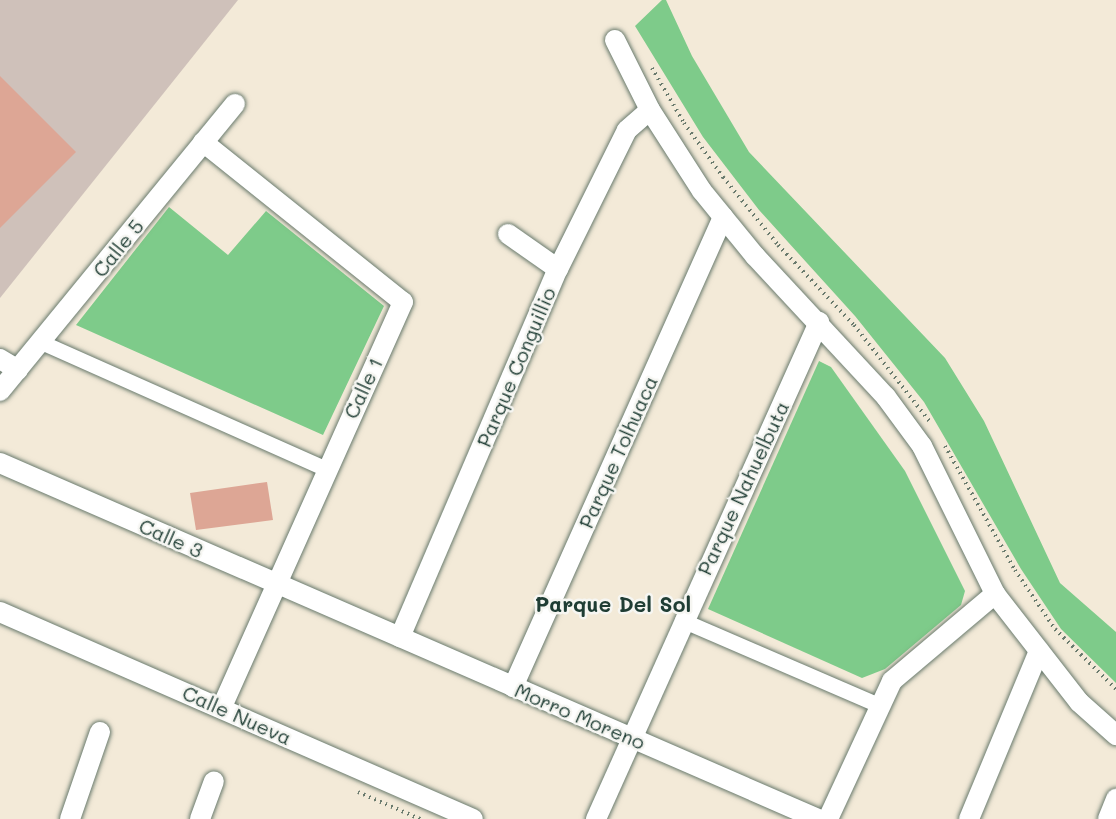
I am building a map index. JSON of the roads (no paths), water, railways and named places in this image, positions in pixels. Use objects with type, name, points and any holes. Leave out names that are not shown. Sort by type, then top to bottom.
[{"type":"street","points":[[615,40],[650,110],[723,217],[886,397],[922,446],[995,594],[1079,702],[1116,735]]},
{"type":"street","name":"Calle 5","points":[[0,391],[235,104]]},
{"type":"street","name":"Parque Conguillio","points":[[400,637],[558,269],[627,130],[650,110]]},
{"type":"street","name":"Calle 1","points":[[203,142],[403,302],[274,584],[221,708]]},
{"type":"street","name":"Parque Tolhuaca","points":[[513,687],[723,217]]},
{"type":"street","points":[[508,234],[558,269]]},
{"type":"street","name":"Parque Nahuelbuta","points":[[596,819],[682,620],[819,322]]},
{"type":"street","points":[[40,342],[326,469]]},
{"type":"street","points":[[0,359],[18,369]]},
{"type":"street","name":"Calle 3","points":[[0,463],[342,613]]},
{"type":"street","points":[[828,819],[878,705],[892,681],[995,594]]},
{"type":"street","name":"Calle Nueva","points":[[0,612],[473,819]]},
{"type":"street","name":"Morro Moreno","points":[[342,613],[818,819]]},
{"type":"street","points":[[682,620],[878,705]]},
{"type":"street","points":[[969,819],[1039,651]]},
{"type":"street","points":[[70,819],[100,732]]},
{"type":"street","points":[[200,819],[214,781]]},
{"type":"street","points":[[1108,819],[1116,799]]},
{"type":"district","name":"Parque Del Sol","points":[[613,604]]}]
